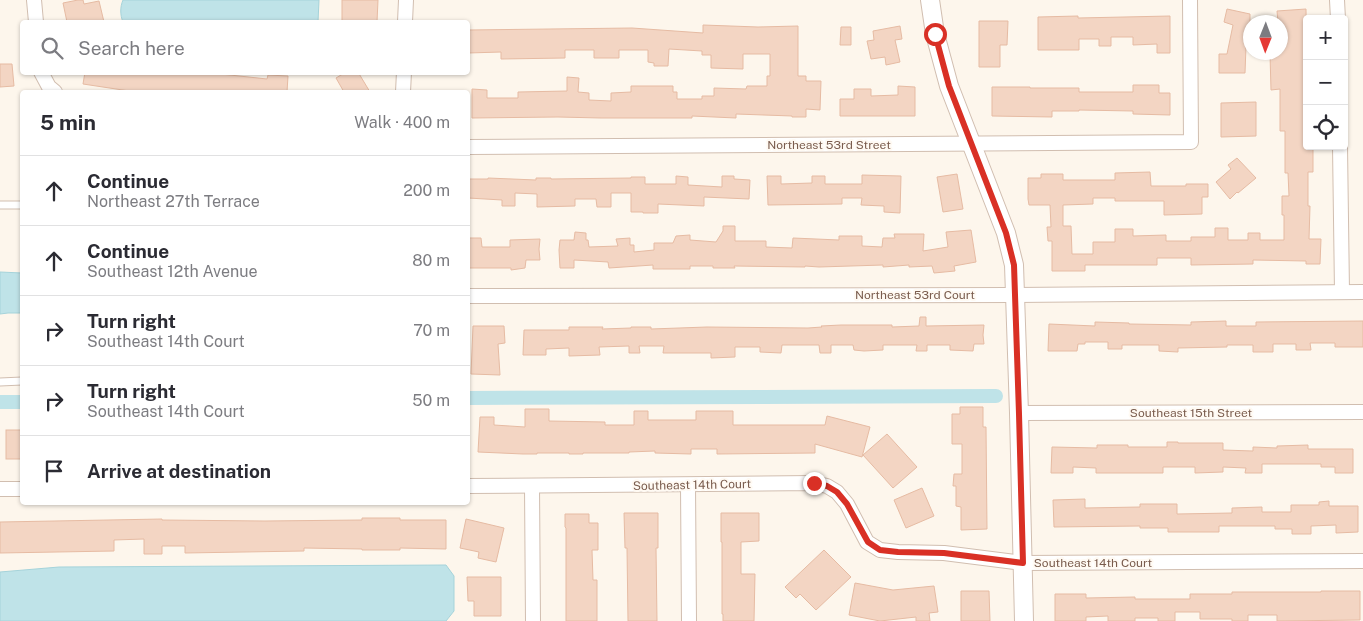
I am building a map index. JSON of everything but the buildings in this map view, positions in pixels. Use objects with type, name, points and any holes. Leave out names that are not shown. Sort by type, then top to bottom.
[{"type":"street","points":[[34,0],[36,20]]},
{"type":"street","points":[[405,20],[406,0]]},
{"type":"street","points":[[930,0],[935,34],[949,86],[1006,233],[1014,265],[1024,621]]},
{"type":"street","name":"Northeast 53rd Street","points":[[470,147],[1191,142],[1190,0]]},
{"type":"street","points":[[1338,0],[1338,15]]},
{"type":"street","points":[[43,75],[52,90]]},
{"type":"street","points":[[403,90],[404,75]]},
{"type":"street","points":[[1340,150],[1342,292]]},
{"type":"street","name":"Northeast 53rd Court","points":[[470,296],[1363,292]]},
{"type":"street","name":"Southeast 15th Street","points":[[1019,414],[1363,412]]},
{"type":"street","name":"Southeast 14th Court","points":[[470,486],[814,483],[827,486],[837,492],[847,504],[868,542],[880,550],[944,553],[1023,563],[1363,561]]},
{"type":"street","points":[[688,485],[690,621]]},
{"type":"street","points":[[532,486],[533,621]]},
{"type":"street","points":[[0,489],[20,489]]},
{"type":"lane","points":[[0,205],[20,205]]},
{"type":"lane","points":[[0,382],[20,381]]},
{"type":"water","points":[[123,0],[319,0],[318,20],[122,20],[121,5]]},
{"type":"water","points":[[0,272],[20,273],[20,313],[0,314]]},
{"type":"water","points":[[446,565],[454,576],[454,611],[446,621],[0,621],[0,572],[59,567]]},
{"type":"waterway","points":[[470,398],[996,396]]},
{"type":"waterway","points":[[0,402],[20,402]]},
{"type":"route","points":[[814,483],[827,486],[837,492],[847,504],[868,542],[880,550],[944,553],[1023,563],[1014,265],[1006,233],[949,86],[935,34]]}]
